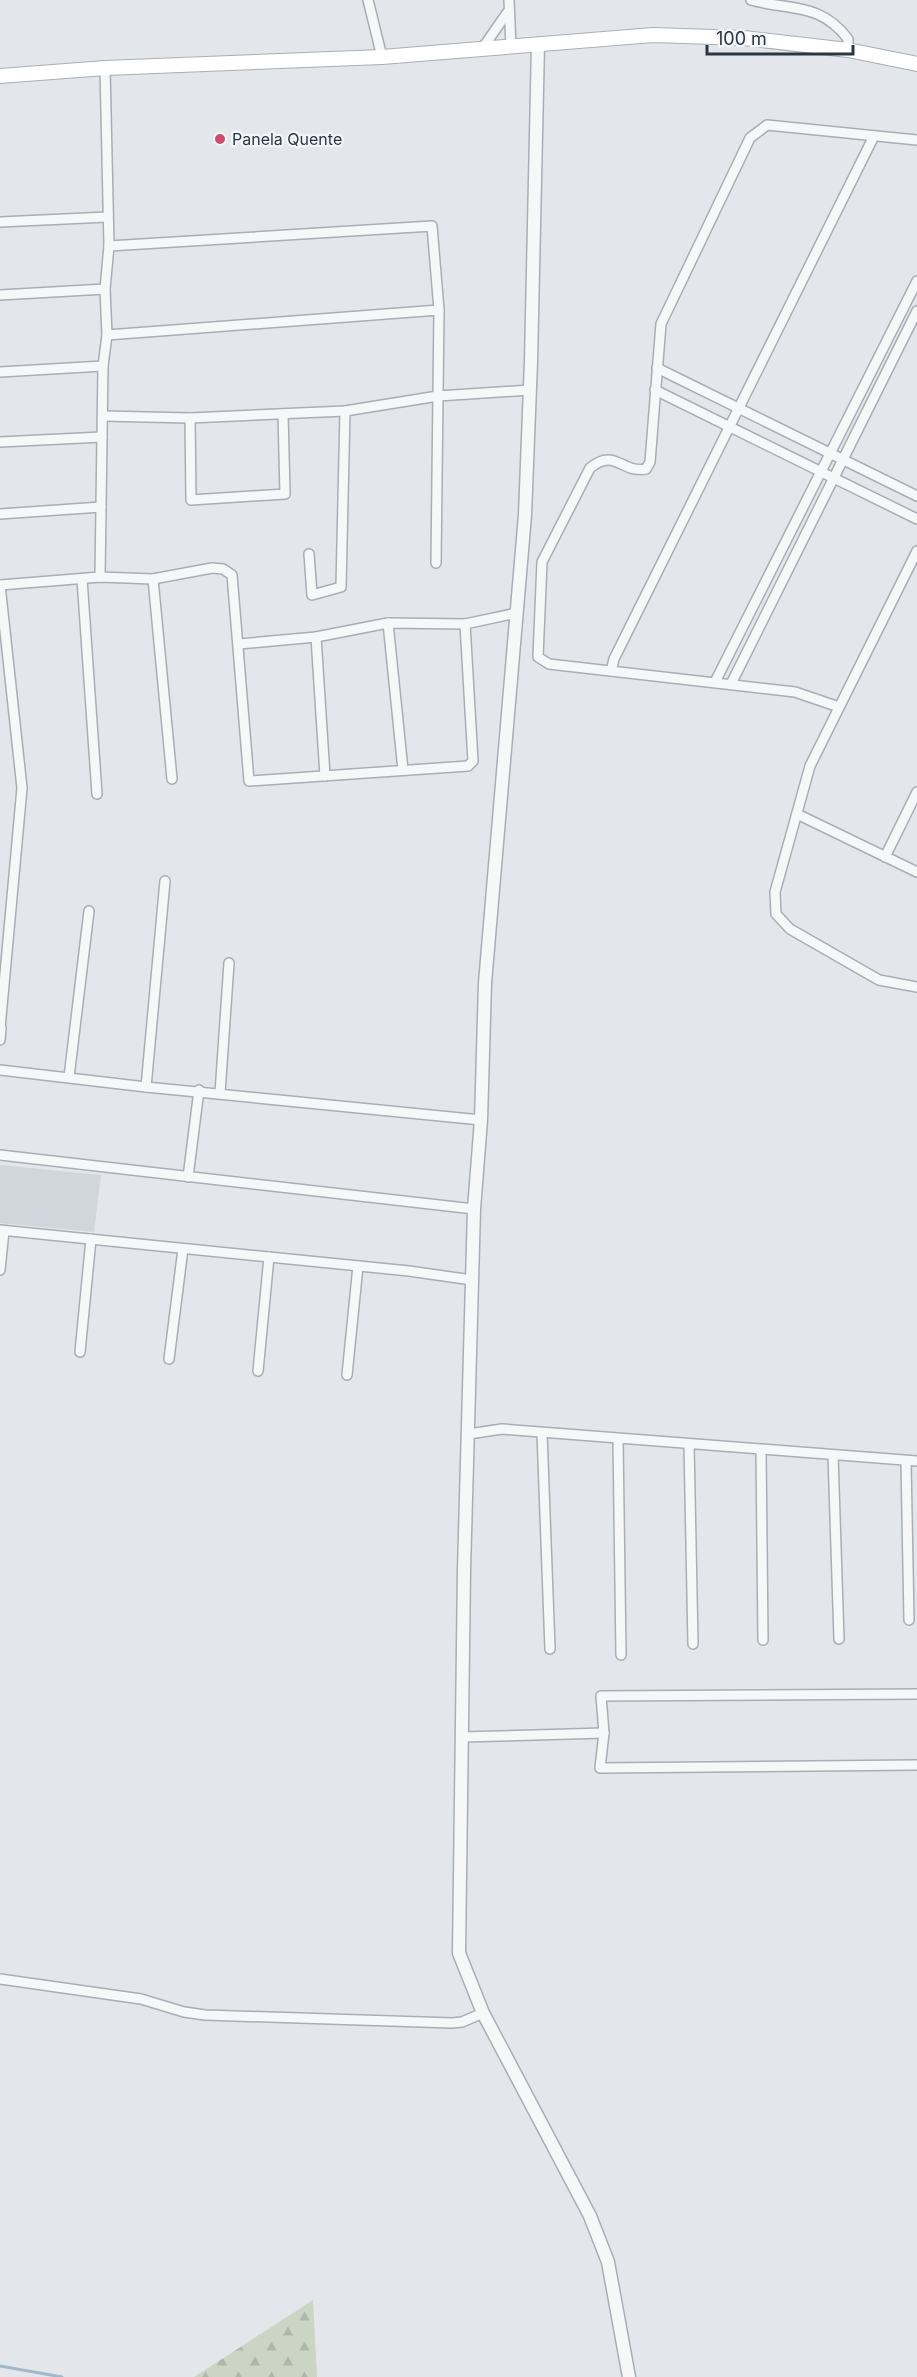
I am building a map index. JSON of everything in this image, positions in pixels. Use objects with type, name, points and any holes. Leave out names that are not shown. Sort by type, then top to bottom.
[{"type":"main road","points":[[0,75],[105,68],[382,57],[653,35],[744,38],[848,50],[917,64]]},
{"type":"street","points":[[368,0],[382,57]]},
{"type":"street","points":[[509,0],[507,13],[511,47]]},
{"type":"street","points":[[751,0],[812,10],[828,17],[849,39],[848,50]]},
{"type":"street","points":[[482,49],[507,13]]},
{"type":"street","points":[[538,44],[525,515],[485,983],[482,1119],[474,1209],[459,1953],[483,2013],[591,2216],[609,2262],[629,2377]]},
{"type":"street","points":[[100,577],[104,366],[107,335],[105,289],[109,246],[105,68]]},
{"type":"street","points":[[839,707],[795,692],[549,664],[538,657],[542,562],[590,468],[599,460],[612,459],[638,471],[646,469],[650,462],[661,324],[750,138],[759,128],[767,125],[917,140]]},
{"type":"street","points":[[611,671],[614,658],[874,136]]},
{"type":"street","points":[[0,222],[107,217]]},
{"type":"street","points":[[109,246],[432,226],[439,310],[436,563]]},
{"type":"street","points":[[715,682],[917,281]]},
{"type":"street","points":[[0,295],[105,289]]},
{"type":"street","points":[[107,335],[439,310]]},
{"type":"street","points":[[730,684],[917,311]]},
{"type":"street","points":[[0,372],[104,366]]},
{"type":"street","points":[[657,368],[917,496]]},
{"type":"street","points":[[103,416],[190,418],[345,411],[438,396],[530,390]]},
{"type":"street","points":[[655,390],[917,519]]},
{"type":"street","points":[[309,554],[312,595],[341,587],[345,411]]},
{"type":"street","points":[[190,418],[191,500],[285,494],[283,414]]},
{"type":"street","points":[[0,442],[102,437]]},
{"type":"street","points":[[0,514],[101,507]]},
{"type":"street","points":[[917,551],[810,766],[775,892],[776,915],[790,929],[879,980],[917,987]]},
{"type":"street","points":[[0,1040],[22,788],[0,585],[100,577],[153,579],[212,568],[228,571],[232,575],[239,644],[249,781],[468,766],[473,761],[465,624]]},
{"type":"street","points":[[82,579],[97,795]]},
{"type":"street","points":[[153,579],[172,779]]},
{"type":"street","points":[[239,644],[316,637],[388,623],[465,624],[517,613]]},
{"type":"street","points":[[388,623],[402,771]]},
{"type":"street","points":[[316,637],[325,776]]},
{"type":"street","points":[[885,857],[917,792]]},
{"type":"street","points":[[797,814],[917,872]]},
{"type":"street","points":[[146,1087],[165,880]]},
{"type":"street","points":[[69,1077],[89,911]]},
{"type":"street","points":[[220,1093],[229,963]]},
{"type":"street","points":[[0,1070],[146,1087],[199,1090],[482,1119]]},
{"type":"street","points":[[188,1177],[199,1090]]},
{"type":"street","points":[[0,1155],[474,1209]]},
{"type":"street","points":[[0,1270],[2,1230],[358,1266],[472,1280]]},
{"type":"street","points":[[80,1352],[91,1239]]},
{"type":"street","points":[[169,1359],[183,1249]]},
{"type":"street","points":[[258,1371],[269,1257]]},
{"type":"street","points":[[347,1375],[358,1266]]},
{"type":"street","points":[[468,1434],[502,1429],[917,1461]]},
{"type":"street","points":[[542,1432],[550,1649]]},
{"type":"street","points":[[618,1438],[621,1655]]},
{"type":"street","points":[[689,1444],[693,1644]]},
{"type":"street","points":[[761,1449],[763,1640]]},
{"type":"street","points":[[833,1455],[839,1639]]},
{"type":"street","points":[[906,1461],[909,1620]]},
{"type":"street","points":[[917,1694],[601,1696],[604,1733],[600,1768],[917,1766]]},
{"type":"street","points":[[462,1737],[604,1733]]},
{"type":"street","points":[[0,1979],[141,1999],[184,2012],[205,2015],[452,2023],[462,2022],[483,2013]]},
{"type":"shaded area","points":[[0,1165],[101,1175],[94,1232],[0,1223]]},
{"type":"green space","points":[[313,2300],[317,2377],[194,2377]]},
{"type":"waterway","points":[[0,2366],[62,2377]]},
{"type":"place","name":"Panela Quente","points":[[220,139]]}]
